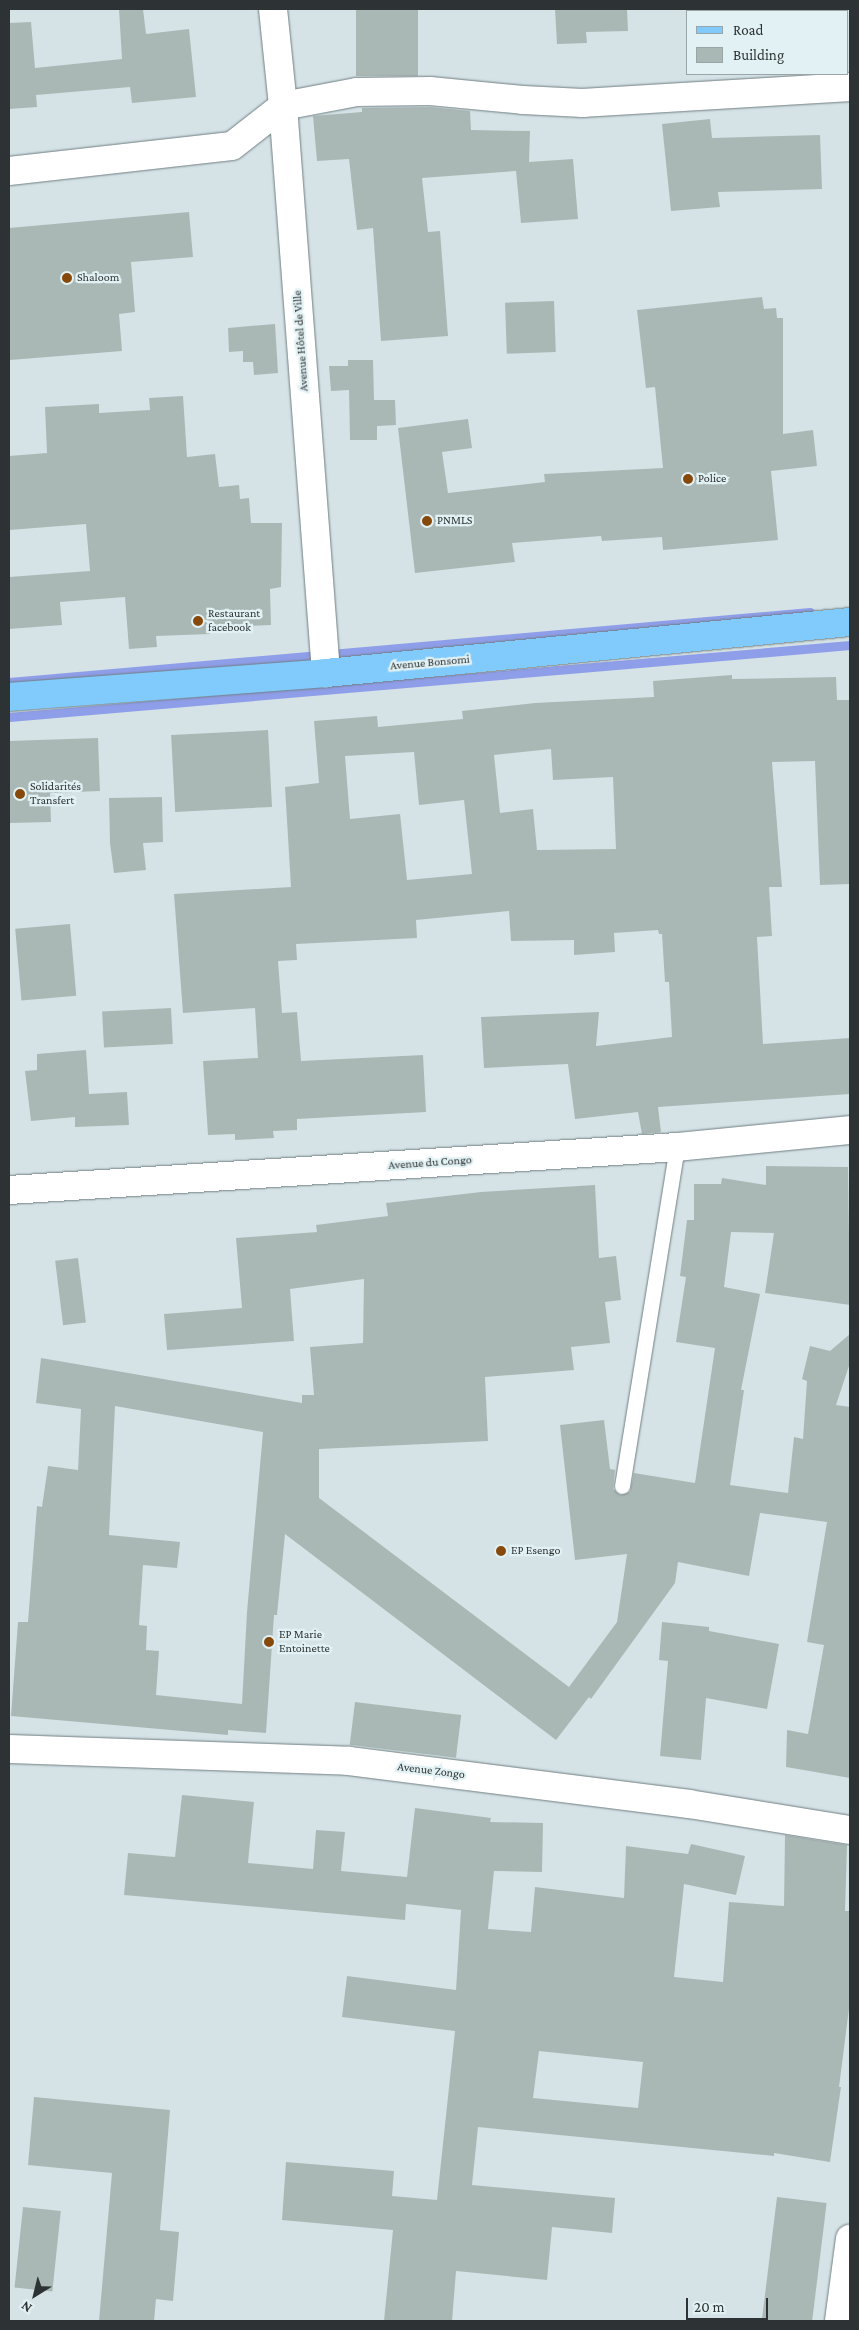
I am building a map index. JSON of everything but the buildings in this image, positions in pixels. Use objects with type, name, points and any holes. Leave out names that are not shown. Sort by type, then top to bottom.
[{"type":"main road","name":"Avenue Bonsomi","points":[[9,697],[326,673],[850,622]]},
{"type":"street","name":"Avenue Hôtel de Ville","points":[[273,9],[283,106],[326,673]]},
{"type":"street","points":[[9,170],[232,146],[283,106],[357,92],[430,91],[523,100],[583,103],[850,87]]},
{"type":"street","name":"Avenue du Congo","points":[[9,1190],[677,1147],[850,1130]]},
{"type":"street","name":"Avenue Zongo","points":[[9,1749],[350,1761],[689,1804],[850,1830]]},
{"type":"street","points":[[839,2321],[847,2287],[850,2239]]},
{"type":"lane","points":[[622,1486],[677,1147]]},
{"type":"waterway","points":[[9,682],[810,612]]},
{"type":"waterway","points":[[9,717],[850,645]]},
{"type":"place","name":"Shaloom","points":[[67,278]]},
{"type":"place","name":"Police","points":[[688,479]]},
{"type":"place","name":"PNMLS","points":[[427,521]]},
{"type":"place","name":"Restaurant facebook","points":[[198,621]]},
{"type":"place","name":"Solidarités Transfert","points":[[20,794]]},
{"type":"place","name":"EP Esengo","points":[[501,1551]]},
{"type":"place","name":"EP Marie Entoinette","points":[[269,1642]]}]
